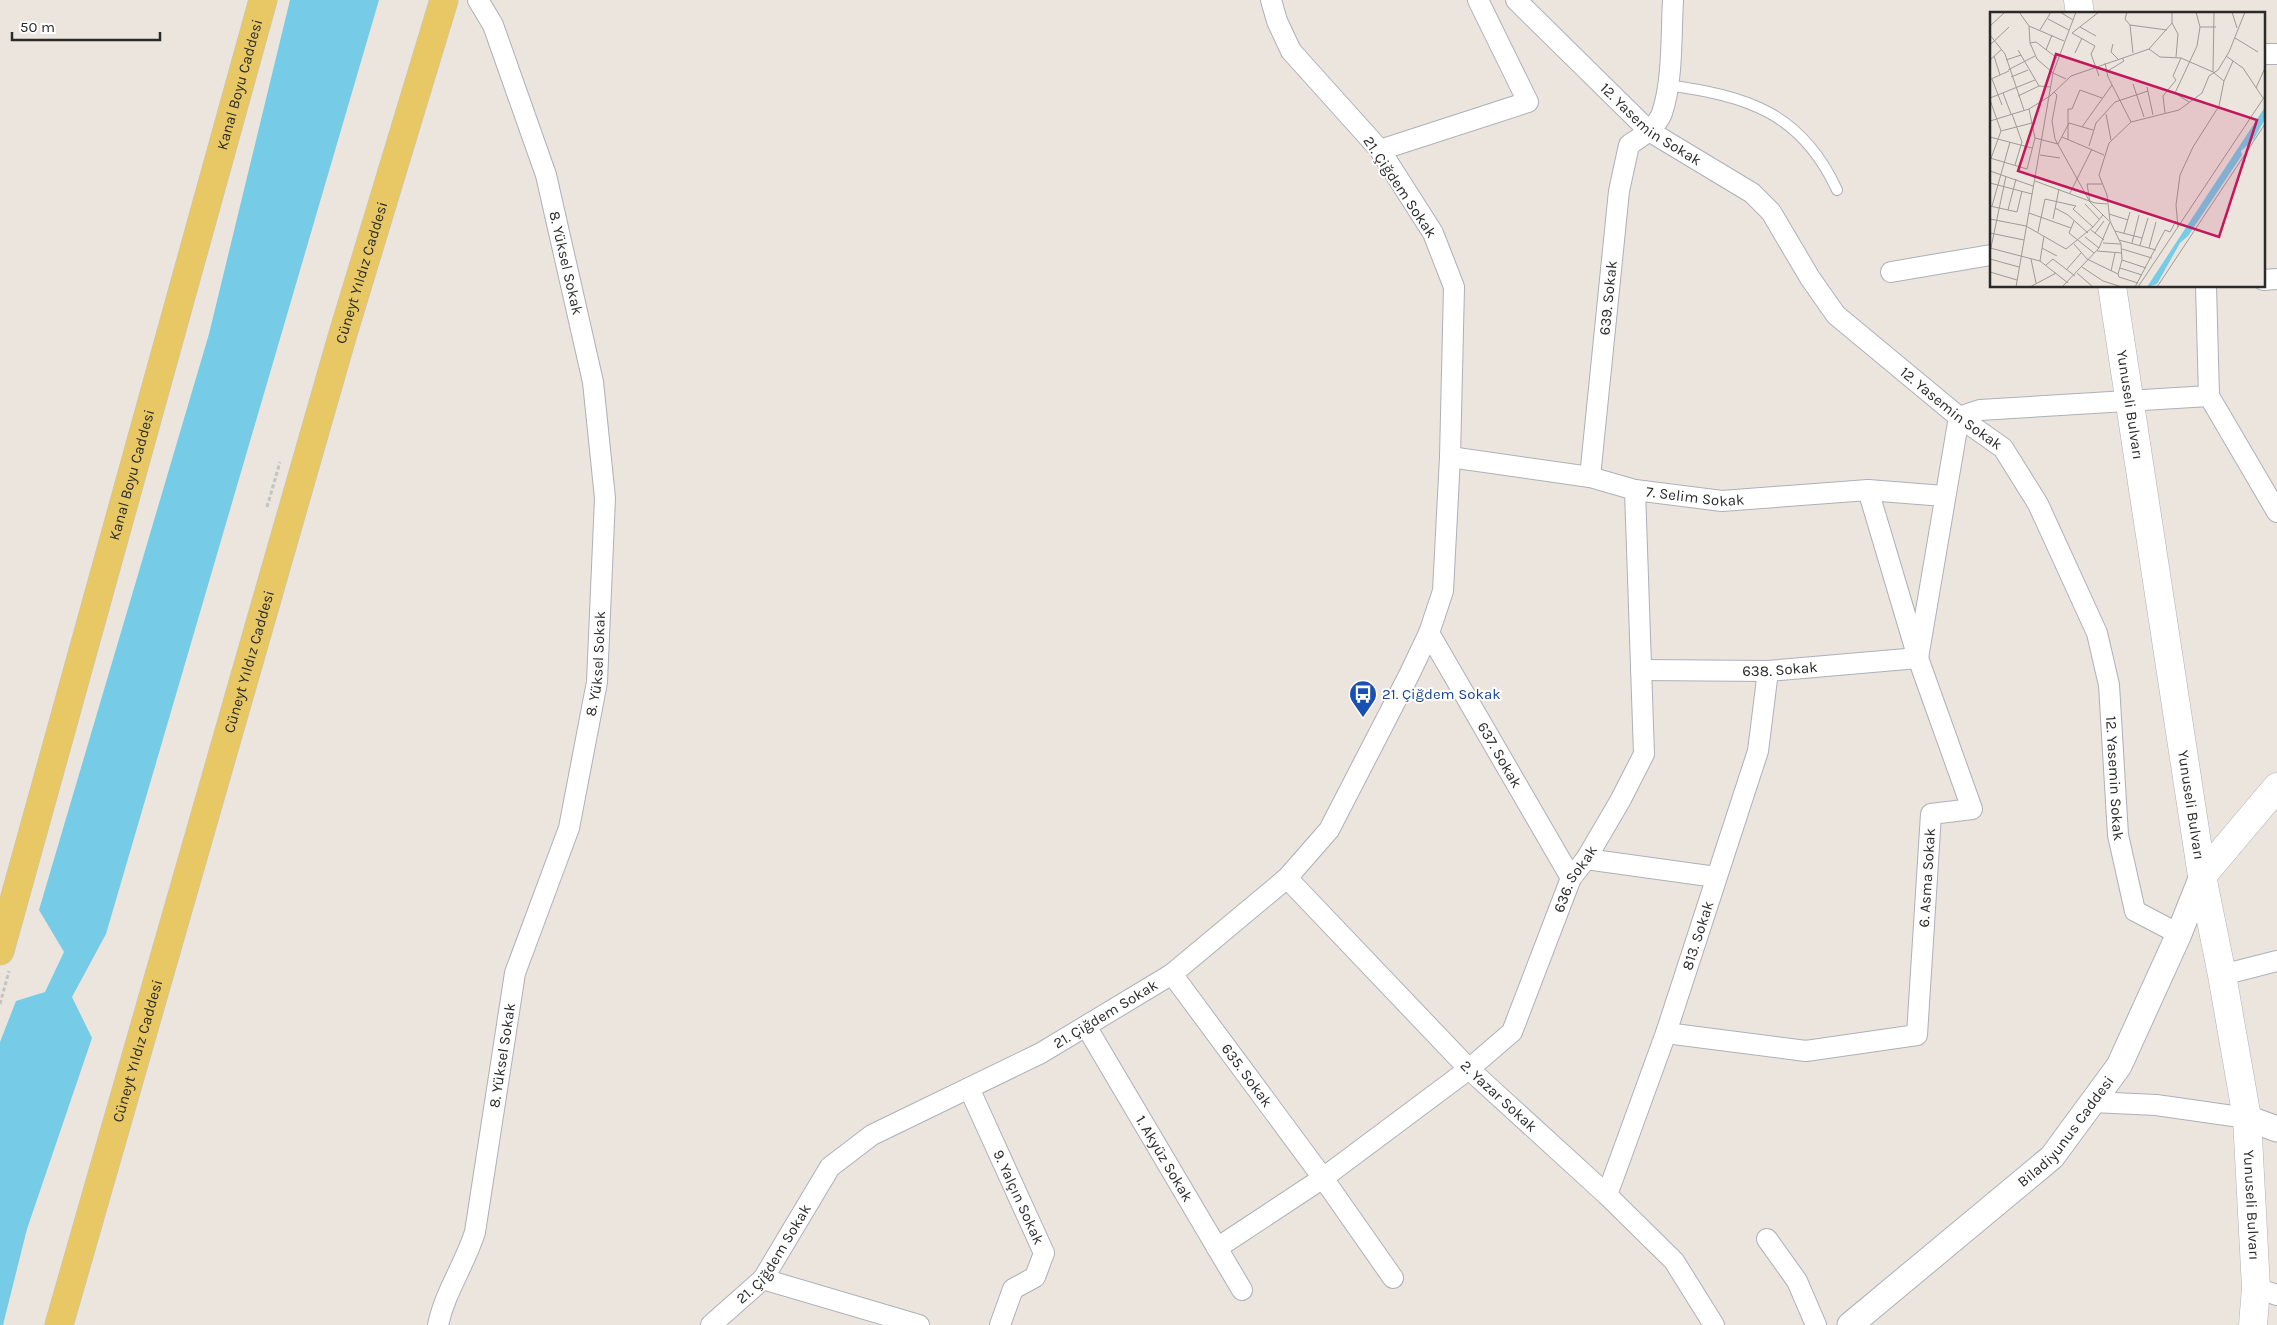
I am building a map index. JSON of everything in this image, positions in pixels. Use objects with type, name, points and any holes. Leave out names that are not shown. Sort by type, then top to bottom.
[{"type":"main road","name":"Kanal Boyu Caddesi","points":[[0,951],[262,0]]},
{"type":"main road","name":"Cüneyt Yıldız Caddesi","points":[[60,1325],[339,346],[444,0]]},
{"type":"main road","name":"Yunuseli Bulvarı","points":[[2112,288],[2202,876],[2222,975],[2247,1118],[2266,1291],[2253,1325]]},
{"type":"main road","points":[[2202,876],[2277,787]]},
{"type":"street","name":"8. Yüksel Sokak","points":[[438,1325],[448,1293],[468,1254],[475,1232],[515,973],[569,828],[597,682],[605,498],[593,382],[546,175],[493,25],[478,0]]},
{"type":"street","points":[[493,25],[497,0]]},
{"type":"street","name":"21. Çiğdem Sokak","points":[[711,1325],[763,1279],[830,1167],[872,1135],[1041,1053],[1172,974],[1287,878],[1329,830],[1429,633],[1443,591],[1450,457],[1454,287],[1433,233],[1380,150],[1291,50],[1277,21],[1271,0]]},
{"type":"street","points":[[1380,150],[1528,102],[1478,0]]},
{"type":"street","name":"12. Yasemin Sokak","points":[[1516,0],[1649,131],[1752,193],[1771,212],[1810,278],[1836,315],[1959,417],[2002,448],[2038,504],[2097,633],[2108,685],[2118,835],[2135,910],[2179,934]]},
{"type":"street","name":"639. Sokak","points":[[1590,477],[1619,191],[1629,146],[1649,131],[1662,114],[1667,85],[1673,0]]},
{"type":"street","points":[[2264,54],[2277,54]]},
{"type":"street","points":[[1891,272],[1990,255]]},
{"type":"street","points":[[2264,280],[2277,280]]},
{"type":"street","points":[[2206,288],[2209,396],[2277,512]]},
{"type":"street","points":[[1918,658],[1944,496],[1959,417],[1980,410],[2209,396]]},
{"type":"street","name":"7. Selim Sokak","points":[[1450,457],[1590,477],[1635,490],[1722,501],[1868,490],[1944,496]]},
{"type":"street","name":"636. Sokak","points":[[1323,1178],[1469,1069],[1512,1032],[1571,878],[1586,859],[1620,802],[1644,754],[1635,490]]},
{"type":"street","name":"6. Asma Sokak","points":[[1666,1033],[1806,1051],[1917,1035],[1931,814],[1972,809],[1918,658],[1868,490]]},
{"type":"street","name":"637. Sokak","points":[[1429,633],[1571,878]]},
{"type":"street","name":"638. Sokak","points":[[1641,670],[1768,672],[1918,658]]},
{"type":"street","name":"813. Sokak","points":[[1607,1195],[1666,1033],[1758,751],[1768,672]]},
{"type":"street","points":[[1586,859],[1716,877]]},
{"type":"street","name":"Biladiyunus Caddesi","points":[[1850,1325],[2052,1156],[2119,1066],[2179,934],[2202,876]]},
{"type":"street","name":"2. Yazar Sokak","points":[[1287,878],[1469,1069],[1607,1195],[1674,1261],[1706,1321]]},
{"type":"street","points":[[2222,975],[2277,961]]},
{"type":"street","name":"635. Sokak","points":[[1172,974],[1323,1178],[1393,1278]]},
{"type":"street","name":"1. Akyüz Sokak","points":[[1086,1026],[1242,1290]]},
{"type":"street","name":"9. Yalçın Sokak","points":[[969,1088],[1044,1253],[1036,1277],[1013,1289],[1000,1325]]},
{"type":"street","points":[[2092,1102],[2156,1105],[2247,1118],[2277,1129]]},
{"type":"street","points":[[1217,1248],[1323,1178]]},
{"type":"street","points":[[1767,1239],[1797,1281],[1816,1325]]},
{"type":"street","points":[[763,1279],[919,1325]]},
{"type":"lane","points":[[1667,85],[1696,89],[1753,104],[1783,119],[1813,149],[1837,190]]},
{"type":"water","points":[[290,0],[379,0],[106,934],[72,997],[92,1038],[27,1229],[3,1325],[0,1325],[0,1042],[16,1001],[45,992],[64,952],[39,910],[209,334]]},
{"type":"place","name":"21. Çiğdem Sokak","points":[[1363,718]]}]
